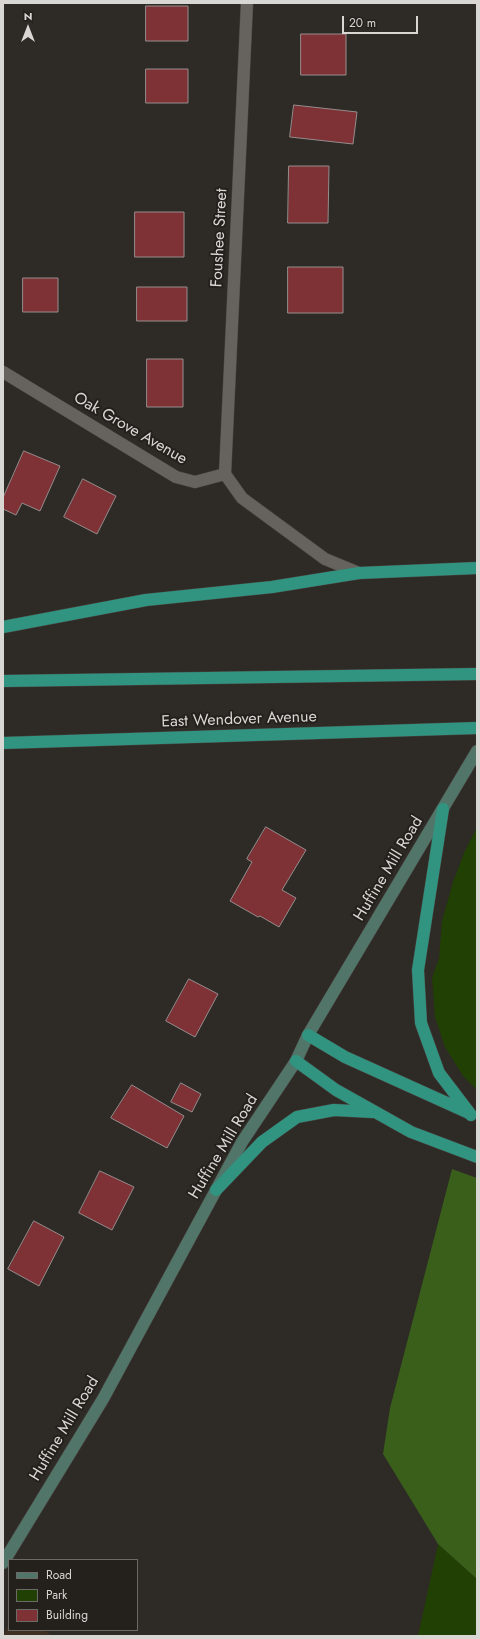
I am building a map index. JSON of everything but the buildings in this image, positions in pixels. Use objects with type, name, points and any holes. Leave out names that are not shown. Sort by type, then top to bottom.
[{"type":"highway","points":[[3,627],[146,600],[272,587],[359,573],[477,568]]},
{"type":"highway","points":[[3,681],[477,674]]},
{"type":"highway","name":"East Wendover Avenue","points":[[3,743],[477,728]]},
{"type":"highway","points":[[443,809],[418,970],[421,1023],[439,1073],[474,1116]]},
{"type":"highway","points":[[308,1035],[345,1057],[474,1116]]},
{"type":"highway","points":[[296,1060],[336,1090],[411,1132],[477,1157]]},
{"type":"highway","points":[[216,1190],[262,1142],[297,1117],[334,1110],[375,1112]]},
{"type":"main road","name":"Huffine Mill Road","points":[[3,1563],[102,1399],[242,1142],[296,1060],[308,1035],[477,751]]},
{"type":"street","name":"Foushee Street","points":[[225,474],[247,3]]},
{"type":"street","name":"Oak Grove Avenue","points":[[3,372],[176,477],[195,482],[225,474]]},
{"type":"street","points":[[225,474],[242,498],[325,559],[359,573]]},
{"type":"shaded area","points":[[8,1626],[8,1631],[45,1631],[53,1636],[3,1636]]},
{"type":"green space","points":[[477,827],[477,1090],[463,1076],[445,1047],[435,1017],[432,977],[439,959],[442,921],[453,882],[464,853]]},
{"type":"green space","points":[[452,1169],[477,1178],[477,1579],[438,1544],[383,1454],[390,1408]]},
{"type":"green space","points":[[438,1544],[477,1579],[477,1636],[418,1636]]}]
